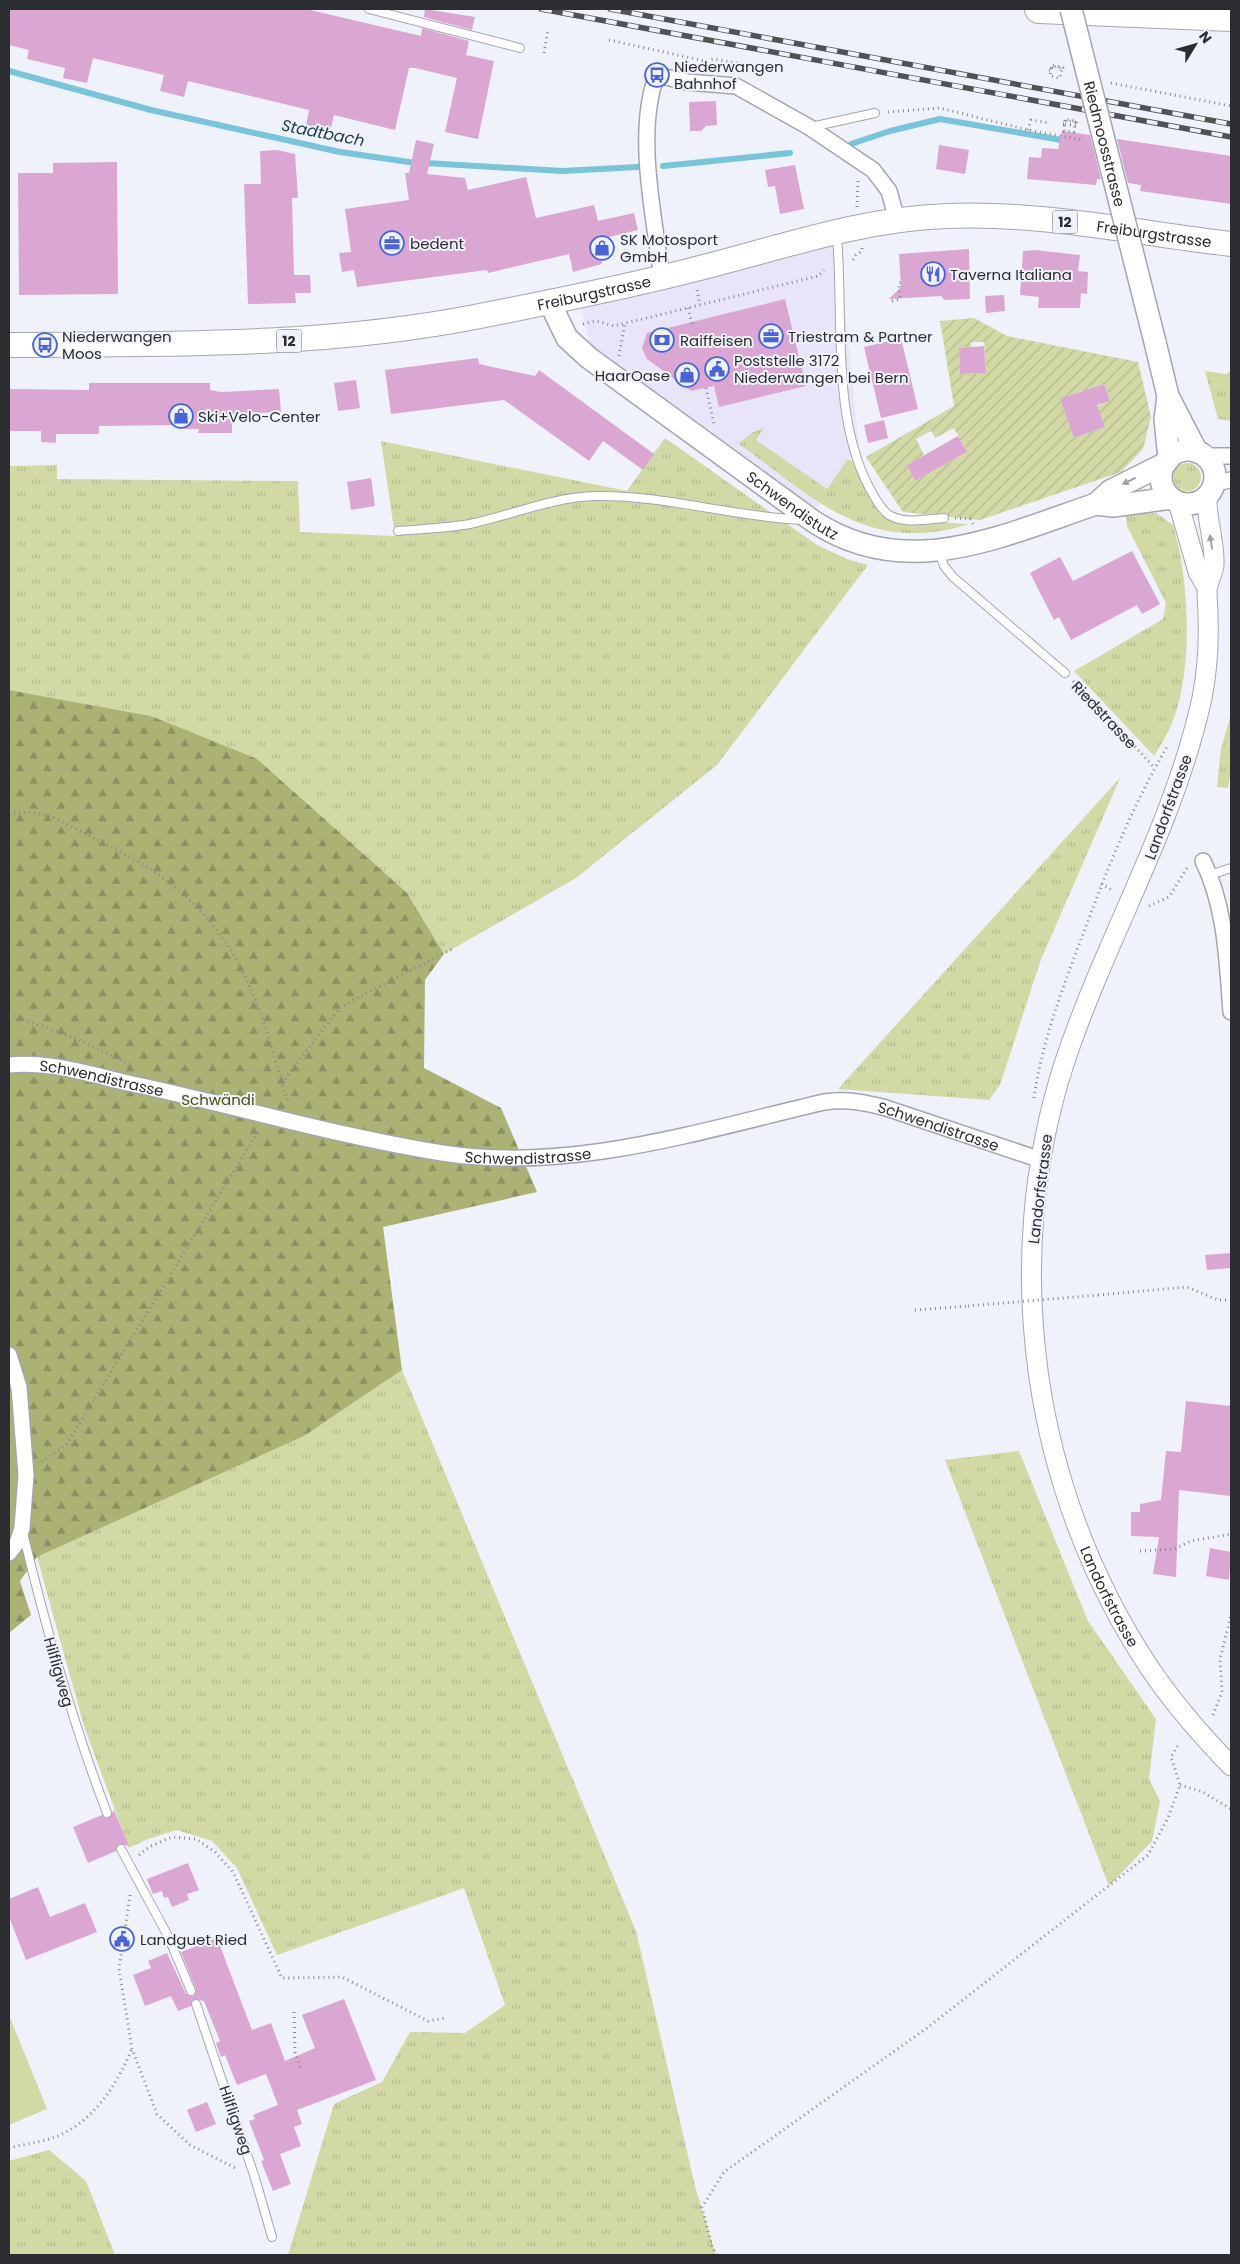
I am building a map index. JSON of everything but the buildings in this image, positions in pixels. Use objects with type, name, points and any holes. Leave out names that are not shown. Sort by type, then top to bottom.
[{"type":"highway","points":[[1039,9],[1231,16]]},
{"type":"main road","name":"Riedmoosstrasse","points":[[1071,9],[1168,396],[1200,454]]},
{"type":"main road","name":"Freiburgstrasse","points":[[9,345],[219,344],[359,334],[468,318],[549,301],[662,277],[837,231],[897,220],[948,216],[1020,218],[1231,244]]},
{"type":"main road","name":"Schwendistutz","points":[[549,301],[561,329],[577,348],[621,383],[813,521],[838,536],[871,547],[942,558],[1096,504],[1110,491],[1167,461]]},
{"type":"main road","name":"Riedmoosstrasse","points":[[1167,461],[1165,419],[1168,396]]},
{"type":"main road","points":[[1182,451],[1200,454],[1213,468],[1218,486],[1194,504],[1174,500],[1162,483],[1161,476],[1167,461],[1182,451]]},
{"type":"main road","name":"Schwendistutz","points":[[1096,504],[1113,506],[1174,500]]},
{"type":"street","points":[[662,277],[648,153],[647,107],[657,76],[687,82],[736,86],[809,127],[873,170],[889,191],[897,220]]},
{"type":"street","points":[[1200,454],[1231,456]]},
{"type":"street","name":"Landorfstrasse","points":[[1218,486],[1206,511],[1214,565],[1207,587],[1208,637],[1205,678],[1186,760],[1158,841],[1104,960],[1072,1042],[1055,1095],[1041,1160],[1032,1245],[1035,1348],[1051,1444],[1068,1505],[1098,1577],[1137,1648],[1170,1698],[1199,1733],[1231,1766]]},
{"type":"street","name":"Landorfstrasse","points":[[1174,500],[1198,572],[1207,587]]},
{"type":"street","points":[[1203,861],[1210,875],[1224,931],[1231,1012]]},
{"type":"street","name":"Schwendistrasse","points":[[9,1064],[60,1068],[173,1092],[296,1124],[443,1153],[502,1158],[564,1155],[618,1149],[824,1102],[844,1100],[870,1103],[1041,1160]]},
{"type":"street","points":[[9,1355],[18,1387],[26,1475],[22,1528],[18,1541],[9,1554]]},
{"type":"lane","points":[[369,9],[520,48]]},
{"type":"lane","points":[[809,127],[875,113]]},
{"type":"lane","points":[[837,231],[840,332],[846,400],[851,436],[860,468],[880,505],[890,516],[903,520],[944,518]]},
{"type":"lane","points":[[398,531],[472,523],[554,501],[594,496],[644,498],[763,516],[813,521]]},
{"type":"lane","name":"Riedstrasse","points":[[942,558],[953,577],[1065,673]]},
{"type":"lane","points":[[1210,875],[1231,868]]},
{"type":"lane","name":"Hilfligweg","points":[[22,1528],[45,1626],[68,1704],[108,1813]]},
{"type":"lane","points":[[121,1849],[169,1938],[191,1991]]},
{"type":"lane","name":"Hilfligweg","points":[[196,2004],[256,2178],[272,2238]]},
{"type":"path","points":[[544,52],[548,30]]},
{"type":"path","points":[[609,40],[705,61],[714,59],[754,66]]},
{"type":"path","points":[[1050,70],[1052,66],[1062,68],[1061,73],[1060,78],[1050,76],[1052,65],[1063,68],[1065,74],[1056,72],[1050,70]]},
{"type":"path","points":[[1111,83],[1231,106]]},
{"type":"path","points":[[875,113],[940,108],[1074,140],[1088,137]]},
{"type":"path","points":[[1064,124],[1066,120],[1075,122],[1074,127],[1074,132],[1064,130],[1065,119],[1076,121],[1079,127],[1070,125],[1064,124]]},
{"type":"path","points":[[1028,130],[1031,120],[1050,123]]},
{"type":"path","points":[[596,321],[611,326],[625,323],[818,276],[824,269]]},
{"type":"path","points":[[892,301],[900,299],[899,283],[904,282]]},
{"type":"path","points":[[688,308],[692,324]]},
{"type":"path","points":[[620,352],[625,323]]},
{"type":"path","points":[[706,388],[715,425],[712,428]]},
{"type":"path","points":[[944,518],[970,519],[974,527]]},
{"type":"path","name":"Riedstrasse","points":[[1065,673],[1155,768]]},
{"type":"path","points":[[1032,1107],[1038,1069],[1063,987],[1121,838],[1155,768],[1168,746]]},
{"type":"path","points":[[9,814],[20,811],[36,812],[52,818],[154,870],[189,897],[208,918],[242,970],[256,1001],[296,1124]]},
{"type":"path","points":[[1144,906],[1156,905],[1165,900],[1172,893],[1194,858],[1199,857],[1203,861]]},
{"type":"path","points":[[1102,884],[1117,893]]},
{"type":"path","points":[[282,1084],[340,1007],[452,949]]},
{"type":"path","points":[[9,1014],[77,1039],[136,1068]]},
{"type":"path","points":[[26,1475],[67,1444],[268,1117]]},
{"type":"path","points":[[915,1310],[1187,1287],[1218,1300],[1231,1300]]},
{"type":"path","points":[[1140,1551],[1174,1549],[1191,1541],[1231,1534]]},
{"type":"path","points":[[1213,1715],[1222,1692],[1220,1653],[1231,1615]]},
{"type":"path","points":[[717,2255],[712,2247],[702,2207],[724,2172],[927,2028],[1148,1855],[1168,1818],[1180,1785],[1171,1757],[1178,1745]]},
{"type":"path","points":[[1180,1785],[1203,1792],[1231,1809]]},
{"type":"path","points":[[129,1864],[149,1847],[172,1837],[196,1839],[215,1852],[233,1872],[282,1978],[342,1977],[428,2021],[446,2018]]},
{"type":"path","points":[[134,1872],[119,1969],[132,2049],[157,2114],[190,2145],[256,2178]]},
{"type":"path","points":[[294,2012],[295,2052],[301,2069]]},
{"type":"path","points":[[9,2148],[56,2136],[91,2115],[119,2079],[132,2049]]},
{"type":"shaded area","points":[[837,231],[859,446],[814,511],[590,344],[575,283]]},
{"type":"green space","points":[[974,318],[1007,336],[1138,362],[1151,417],[1143,449],[1121,472],[980,520],[903,512],[866,457],[954,406],[940,321]],"holes":[[[971,342],[984,342],[986,373],[960,374],[959,348],[971,347]],[[1104,384],[1110,401],[1097,406],[1105,427],[1074,438],[1061,399]],[[954,428],[967,452],[915,481],[907,465],[924,455],[916,439],[931,431],[935,438]]]},
{"type":"green space","points":[[1205,371],[1226,374],[1231,371],[1231,421],[1218,419]]},
{"type":"green space","points":[[764,428],[756,440],[827,489],[847,460],[851,460],[887,519],[969,524],[933,532],[901,533],[872,527],[845,517],[819,502],[739,444],[751,433]]},
{"type":"green space","points":[[665,438],[817,545],[847,559],[868,565],[717,765],[576,878],[444,954],[407,893],[344,839],[151,716],[9,690],[9,466],[57,465],[57,479],[298,481],[300,532],[395,536],[381,441],[627,491]]},
{"type":"green space","points":[[1187,463],[1197,467],[1201,477],[1197,487],[1187,491],[1177,487],[1173,477],[1177,467]]},
{"type":"green space","points":[[1146,512],[1156,513],[1173,525],[1183,570],[1187,620],[1185,670],[1181,694],[1171,726],[1154,756],[1074,671],[1163,619],[1166,603],[1127,526],[1126,516]]},
{"type":"green space","name":"Schwändi","points":[[9,690],[151,716],[257,759],[407,893],[444,954],[425,980],[424,1068],[501,1108],[537,1192],[383,1227],[402,1370],[304,1436],[37,1557],[20,1581],[31,1615],[9,1633]]},
{"type":"green space","points":[[1231,714],[1231,771],[1228,788],[1217,787],[1221,748]]},
{"type":"green space","points":[[1120,778],[1040,962],[1000,1085],[989,1100],[838,1089]]},
{"type":"green space","points":[[402,1370],[636,1931],[695,2186],[716,2255],[288,2255],[334,2104],[382,2082],[410,2032],[465,2033],[505,2005],[464,1888],[277,1955],[237,1868],[212,1841],[177,1830],[148,1839],[129,1848],[84,1726],[37,1557],[304,1436]]},
{"type":"green space","points":[[1019,1451],[1088,1621],[1156,1719],[1149,1779],[1160,1801],[1152,1841],[1109,1886],[945,1460]]},
{"type":"green space","points":[[9,2015],[47,2109],[9,2125]]},
{"type":"green space","points":[[49,2150],[86,2181],[115,2255],[9,2255],[9,2161]]},
{"type":"waterway","name":"Stadtbach","points":[[9,71],[151,110],[340,152],[409,162],[562,171],[638,167]]},
{"type":"waterway","points":[[851,144],[890,131],[940,119],[1067,141]]},
{"type":"waterway","points":[[663,166],[790,153]]},
{"type":"railway","points":[[541,9],[1231,137]]},
{"type":"railway","points":[[610,9],[1231,124]]},
{"type":"place","name":"Niederwangen Bahnhof","points":[[657,75]]},
{"type":"place","name":"bedent","points":[[392,243]]},
{"type":"place","name":"SK Motosport GmbH","points":[[602,248]]},
{"type":"place","name":"Taverna Italiana","points":[[933,274]]},
{"type":"place","name":"Triestram & Partner","points":[[771,336]]},
{"type":"place","name":"Raiffeisen","points":[[662,340]]},
{"type":"place","name":"Niederwangen Moos","points":[[45,345]]},
{"type":"place","name":"Poststelle 3172 Niederwangen bei Bern","points":[[717,369]]},
{"type":"place","name":"HaarOase","points":[[687,375]]},
{"type":"place","name":"Ski+Velo-Center","points":[[181,416]]},
{"type":"place","name":"Landguet Ried","points":[[122,1939]]}]
